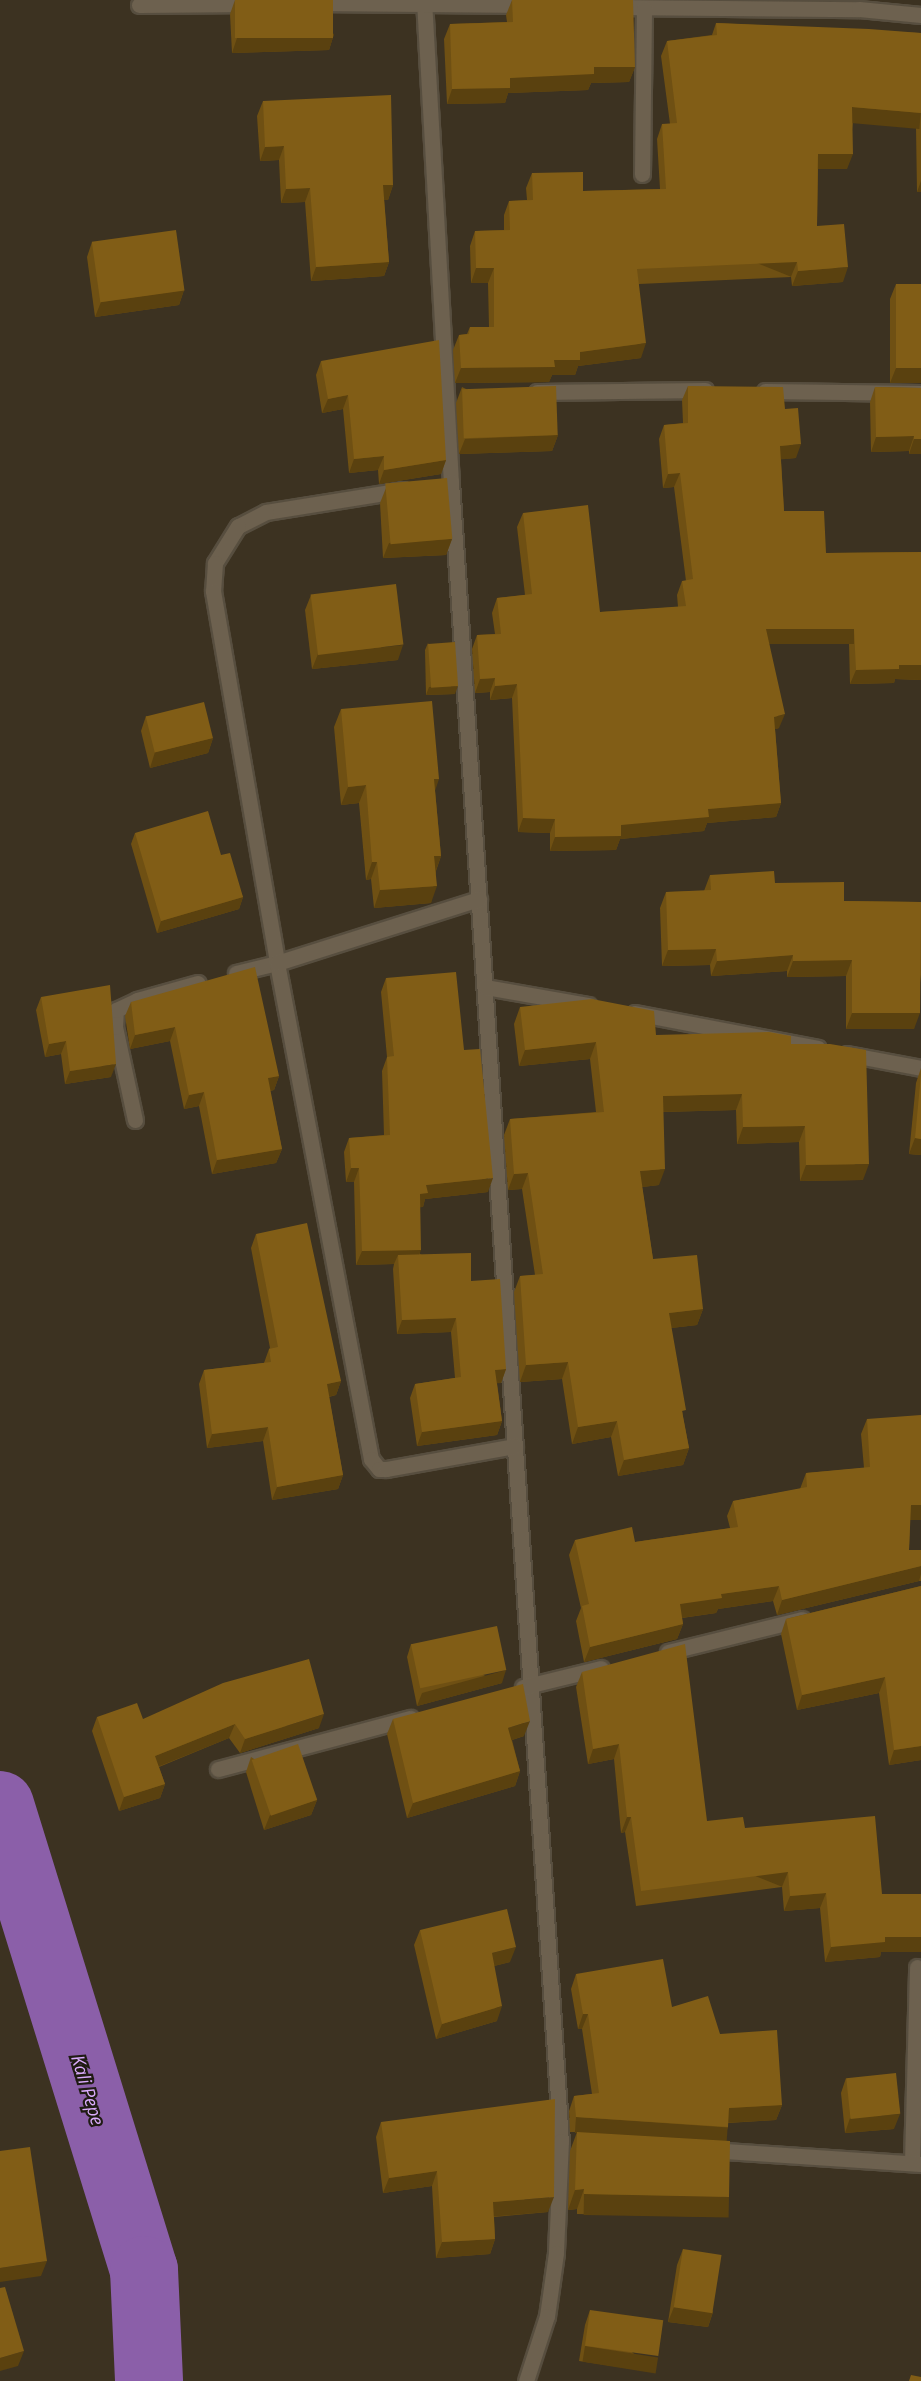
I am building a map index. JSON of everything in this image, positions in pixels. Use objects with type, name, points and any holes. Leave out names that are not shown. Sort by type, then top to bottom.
[{"type":"street","points":[[424,1],[452,393],[445,483],[479,899],[531,1685],[567,2141],[547,2316],[526,2381]]},
{"type":"street","points":[[294,4],[424,1],[551,6]]},
{"type":"street","points":[[140,5],[270,4]]},
{"type":"street","points":[[597,7],[859,4],[921,15]]},
{"type":"street","points":[[642,174],[644,8]]},
{"type":"street","points":[[516,392],[718,390]]},
{"type":"street","points":[[753,391],[921,393]]},
{"type":"street","points":[[417,488],[266,512],[238,526],[215,563],[213,591],[276,963],[374,1465],[386,1470],[515,1446]]},
{"type":"street","points":[[135,1120],[114,1027],[116,1010],[136,1000],[276,963],[479,899]]},
{"type":"street","points":[[485,987],[921,1068]]},
{"type":"street","points":[[657,1654],[818,1615]]},
{"type":"street","points":[[508,1691],[623,1663]]},
{"type":"street","points":[[218,1769],[427,1713]]},
{"type":"street","points":[[690,2149],[916,2163],[917,1966]]},
{"type":"building","points":[[235,0],[333,0],[333,38],[235,38]]},
{"type":"building","points":[[512,0],[633,0],[635,67],[594,67],[594,74],[510,78],[510,88],[452,89],[450,24],[513,22]]},
{"type":"building","points":[[716,23],[921,33],[921,113],[852,107],[853,154],[818,154],[817,226],[844,224],[848,267],[798,271],[797,262],[637,269],[646,343],[580,352],[580,360],[554,360],[555,367],[461,368],[459,335],[469,334],[470,327],[494,327],[494,268],[476,268],[475,231],[510,230],[509,201],[533,200],[532,173],[583,172],[583,191],[666,189],[662,124],[677,123],[667,41],[717,35]]},
{"type":"building","points":[[391,95],[393,185],[383,185],[389,262],[316,267],[310,188],[286,189],[284,146],[265,147],[263,101]]},
{"type":"building","points":[[176,230],[184,290],[100,302],[92,242]]},
{"type":"building","points":[[896,284],[921,284],[921,368],[896,368]]},
{"type":"building","points":[[439,340],[446,460],[384,470],[384,456],[354,459],[348,395],[328,399],[321,361]]},
{"type":"building","points":[[556,386],[558,435],[464,438],[462,389]]},
{"type":"building","points":[[688,386],[783,387],[785,409],[798,408],[801,444],[780,446],[784,511],[824,511],[826,553],[921,552],[921,665],[899,665],[899,669],[856,670],[854,629],[766,629],[785,714],[774,717],[781,803],[708,809],[709,817],[621,825],[621,836],[555,837],[555,819],[523,818],[517,684],[495,686],[495,678],[480,679],[477,635],[501,634],[497,598],[532,594],[523,513],[588,505],[600,612],[686,606],[682,581],[693,579],[680,473],[668,474],[664,425],[688,423]]},
{"type":"building","points":[[875,387],[921,388],[921,439],[914,439],[914,436],[876,437]]},
{"type":"building","points":[[447,478],[452,539],[391,544],[385,483]]},
{"type":"building","points":[[396,584],[403,645],[318,655],[311,594]]},
{"type":"building","points":[[455,642],[458,686],[431,688],[428,644]]},
{"type":"building","points":[[432,701],[439,779],[434,779],[441,856],[434,856],[437,886],[380,890],[377,862],[372,862],[366,785],[348,787],[341,709]]},
{"type":"building","points":[[204,702],[213,738],[155,752],[146,717]]},
{"type":"building","points":[[208,811],[221,855],[230,853],[243,897],[161,921],[135,833]]},
{"type":"building","points":[[774,871],[775,883],[844,882],[844,901],[921,902],[920,1013],[852,1013],[852,960],[793,961],[793,955],[717,961],[716,949],[668,950],[666,892],[711,890],[710,875]]},
{"type":"building","points":[[255,967],[279,1076],[268,1078],[282,1149],[217,1160],[204,1092],[189,1095],[175,1027],[135,1035],[131,1002]]},
{"type":"building","points":[[456,972],[464,1050],[480,1049],[493,1178],[426,1185],[428,1193],[420,1194],[421,1250],[362,1251],[359,1168],[351,1168],[349,1138],[390,1135],[387,1057],[394,1056],[386,978]]},
{"type":"building","points":[[110,985],[116,1064],[70,1071],[66,1041],[49,1044],[41,997]]},
{"type":"building","points":[[592,999],[654,1011],[656,1035],[769,1032],[791,1036],[791,1044],[830,1044],[866,1050],[869,1164],[806,1165],[805,1126],[743,1127],[742,1094],[663,1096],[665,1169],[640,1171],[653,1259],[697,1255],[703,1309],[669,1313],[686,1410],[682,1411],[689,1448],[624,1460],[617,1421],[578,1427],[568,1362],[526,1365],[520,1276],[543,1274],[528,1173],[514,1174],[510,1119],[604,1112],[596,1042],[525,1050],[520,1007]]},
{"type":"building","points":[[921,1074],[921,1139],[915,1138]]},
{"type":"building","points":[[307,1223],[341,1381],[327,1384],[343,1475],[277,1487],[268,1427],[212,1434],[204,1370],[271,1362],[269,1349],[278,1347],[256,1234]]},
{"type":"building","points":[[471,1253],[471,1281],[500,1279],[506,1369],[495,1370],[502,1421],[422,1432],[415,1384],[461,1377],[456,1318],[402,1320],[398,1255]]},
{"type":"building","points":[[921,1415],[921,1505],[911,1505],[909,1550],[921,1550],[921,1566],[782,1600],[779,1586],[721,1594],[722,1598],[680,1604],[683,1624],[590,1647],[582,1606],[589,1604],[575,1540],[632,1527],[635,1542],[738,1527],[733,1501],[807,1487],[806,1473],[870,1467],[867,1419]]},
{"type":"building","points":[[921,1586],[921,1746],[894,1750],[885,1677],[802,1695],[786,1619]]},
{"type":"building","points":[[497,1626],[506,1670],[420,1688],[411,1644]]},
{"type":"building","points":[[685,1644],[707,1821],[743,1817],[745,1828],[875,1816],[882,1894],[921,1894],[921,1937],[885,1937],[885,1942],[831,1947],[826,1893],[790,1896],[788,1872],[641,1891],[631,1817],[627,1817],[619,1744],[593,1749],[582,1672]]},
{"type":"building","points":[[309,1659],[324,1714],[245,1739],[235,1724],[155,1756],[165,1784],[124,1797],[97,1717],[137,1703],[143,1719],[223,1683]]},
{"type":"building","points":[[523,1684],[530,1721],[508,1728],[520,1771],[413,1803],[393,1719]]},
{"type":"building","points":[[298,1744],[317,1800],[271,1816],[252,1760]]},
{"type":"building","points":[[507,1909],[516,1947],[492,1953],[502,2006],[442,2024],[420,1930]]},
{"type":"building","points":[[663,1959],[672,2007],[708,1996],[720,2034],[777,2030],[782,2105],[729,2108],[728,2127],[576,2117],[574,2096],[599,2093],[588,2014],[583,2014],[576,1974]]},
{"type":"building","points":[[896,2073],[900,2114],[851,2119],[846,2078]]},
{"type":"building","points":[[555,2099],[554,2197],[493,2202],[495,2239],[442,2242],[437,2171],[389,2178],[381,2122]]},
{"type":"building","points":[[577,2132],[730,2141],[729,2197],[584,2194],[584,2189],[575,2190]]},
{"type":"building","points":[[30,2147],[47,2261],[0,2268],[0,2151]]},
{"type":"building","points":[[683,2249],[722,2255],[712,2313],[674,2307]]},
{"type":"building","points":[[5,2287],[24,2351],[0,2358],[0,2288]]},
{"type":"building","points":[[590,2310],[663,2320],[658,2356],[585,2346]]},
{"type":"building","points":[[911,2375],[921,2377],[921,2381],[909,2381]]},
{"type":"waterway","name":"Kali Pepe","points":[[0,1805],[144,2270],[149,2381]]}]
